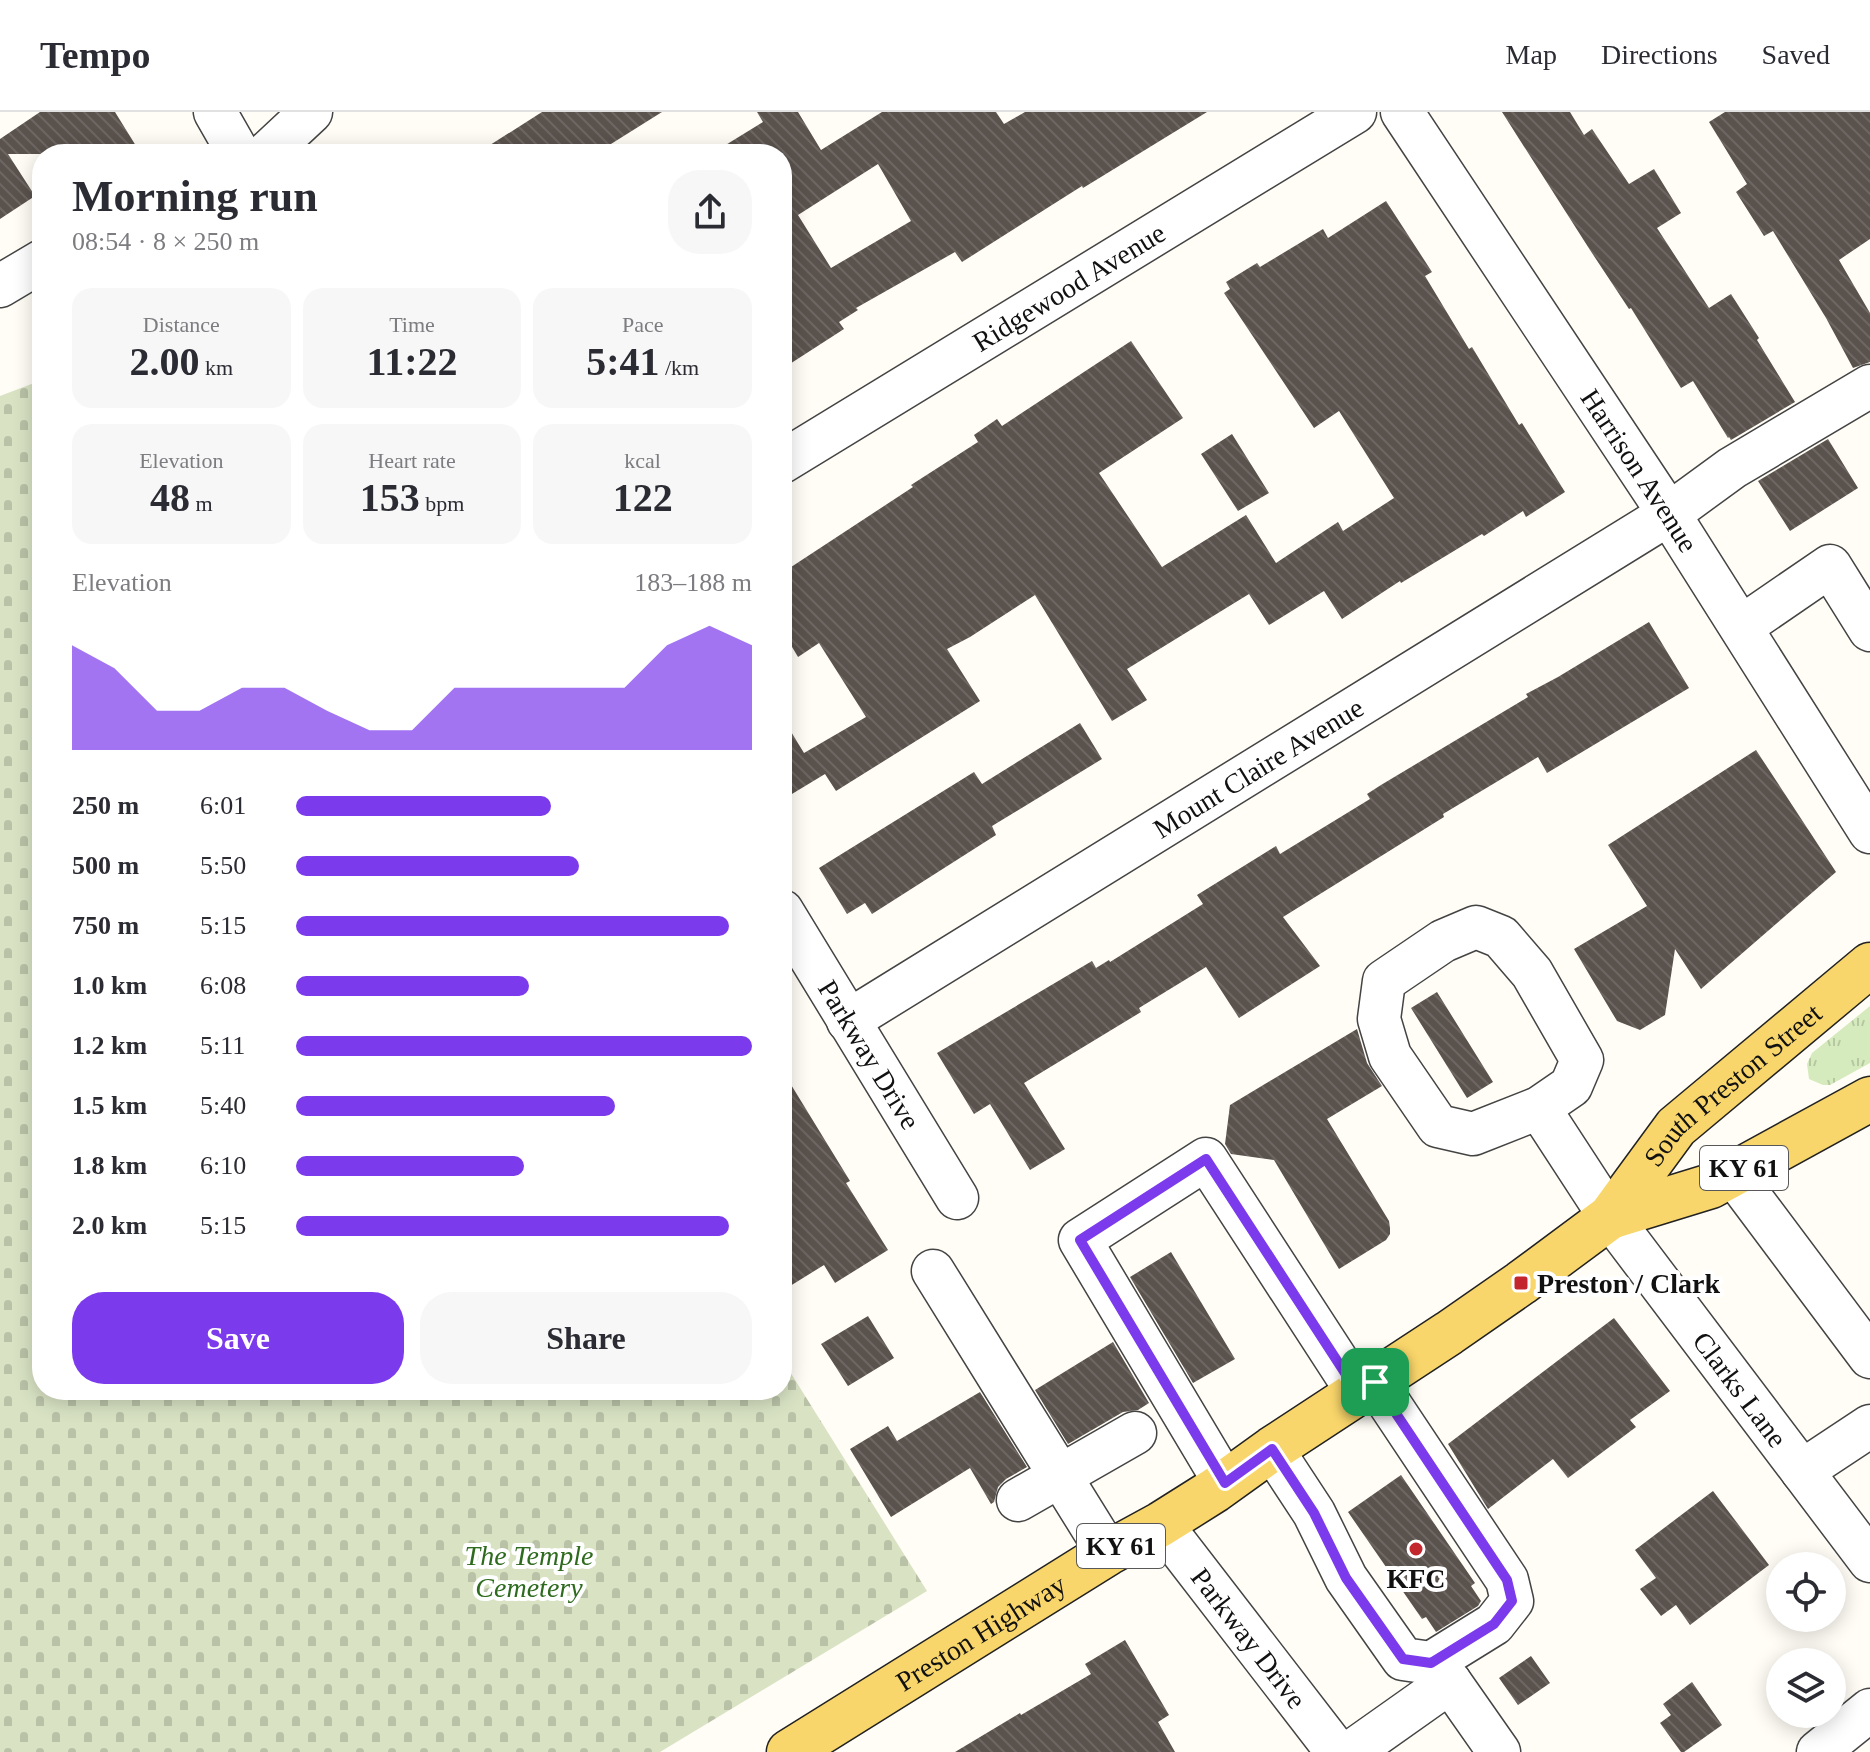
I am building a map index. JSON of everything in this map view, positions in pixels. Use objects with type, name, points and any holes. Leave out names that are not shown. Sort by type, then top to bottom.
[{"type":"main road","name":"South Preston Street","points":[[1610,1217],[1676,1127],[1870,965]]},
{"type":"main road","name":"KY 61","points":[[1610,1217],[1711,1186],[1870,1099]]},
{"type":"main road","name":"Preston Highway","points":[[789,1752],[1225,1483],[1521,1283],[1610,1217]]},
{"type":"street","points":[[215,112],[233,144]]},
{"type":"street","points":[[277,144],[311,112]]},
{"type":"street","name":"Ridgewood Avenue","points":[[792,456],[1355,112]]},
{"type":"street","name":"Harrison Avenue","points":[[1402,112],[1669,514],[1870,832]]},
{"type":"street","points":[[0,286],[32,267]]},
{"type":"street","name":"Mount Claire Avenue","points":[[848,1021],[1669,514],[1732,468],[1870,386]]},
{"type":"street","points":[[1741,627],[1830,566],[1870,630]]},
{"type":"street","points":[[1476,927],[1501,937],[1532,973],[1582,1060],[1571,1086],[1539,1108],[1473,1134],[1438,1126],[1390,1056],[1379,1019],[1384,981],[1443,941],[1476,927]]},
{"type":"street","name":"Parkway Drive","points":[[792,928],[957,1198]]},
{"type":"street","name":"Clarks Lane","points":[[1539,1108],[1610,1217],[1870,1561]]},
{"type":"street","points":[[1225,1483],[1080,1240],[1206,1159],[1366,1388],[1507,1580],[1512,1601],[1494,1624],[1351,1752]]},
{"type":"street","points":[[1733,1174],[1870,1357]]},
{"type":"street","points":[[933,1271],[1108,1553]]},
{"type":"street","points":[[1802,1471],[1870,1426]]},
{"type":"street","points":[[1018,1500],[1135,1433]]},
{"type":"street","points":[[1272,1449],[1314,1513],[1346,1578],[1403,1659],[1441,1672],[1499,1752]]},
{"type":"street","name":"Parkway Drive","points":[[1161,1524],[1337,1752]]},
{"type":"street","points":[[1818,1752],[1870,1710]]},
{"type":"green space","name":"The Temple Cemetery","points":[[32,384],[32,1400],[792,1400],[792,1375],[927,1591],[660,1752],[0,1752],[0,396]]},
{"type":"green space","points":[[1870,1006],[1870,1063],[1830,1085],[1809,1079],[1807,1064],[1812,1053]]},
{"type":"building","points":[[40,112],[115,112],[135,144],[32,144],[32,154],[8,154],[32,191],[32,198],[0,219],[0,139]]},
{"type":"building","points":[[542,112],[662,112],[611,144],[492,144]]},
{"type":"building","points":[[757,112],[798,112],[821,150],[882,112],[996,112],[1004,124],[1025,112],[1207,112],[962,262],[955,252],[856,308],[858,310],[839,322],[844,329],[792,363],[792,144],[727,144],[763,122]],"holes":[[[878,164],[911,221],[831,268],[798,215]]]},
{"type":"building","points":[[1502,112],[1570,112],[1584,135],[1592,129],[1629,184],[1654,169],[1681,213],[1657,228],[1709,308],[1731,294],[1795,402],[1731,440],[1728,438],[1693,381],[1681,388]]},
{"type":"building","points":[[1725,112],[1870,112],[1870,239],[1839,260],[1870,313],[1870,362],[1853,368],[1773,231],[1764,236],[1736,192],[1747,184],[1709,122]]},
{"type":"building","points":[[1386,201],[1432,272],[1425,276],[1469,349],[1472,347],[1519,425],[1522,423],[1565,492],[1526,517],[1523,511],[1484,536],[1482,534],[1342,619],[1324,591],[1269,625],[1249,594],[1127,669],[1147,700],[1112,721],[1035,595],[947,649],[980,701],[836,791],[825,774],[792,794],[792,733],[804,753],[866,717],[819,643],[798,657],[792,647],[792,566],[978,442],[974,435],[997,419],[1002,426],[1131,341],[1183,418],[1099,473],[1162,567],[1246,515],[1276,563],[1338,522],[1343,531],[1394,498],[1339,411],[1314,428],[1224,293],[1230,289],[1226,282],[1257,263],[1260,267],[1323,229],[1328,238]]},
{"type":"building","points":[[1232,434],[1269,493],[1238,511],[1201,454]]},
{"type":"building","points":[[1828,439],[1858,488],[1790,531],[1758,481]]},
{"type":"building","points":[[1649,622],[1689,688],[1547,773],[1538,757],[1283,917],[1320,966],[1239,1018],[1206,967],[1139,1008],[1141,1012],[1024,1083],[1065,1149],[1030,1170],[990,1104],[974,1114],[937,1053],[1092,961],[1096,968],[1110,962],[1203,904],[1197,895],[1276,846],[1280,854],[1370,799],[1367,794],[1381,785],[1528,697],[1526,694]]},
{"type":"building","points":[[1080,723],[1102,759],[992,826],[996,835],[872,914],[865,903],[847,914],[819,868],[974,772],[982,784]]},
{"type":"building","points":[[1756,750],[1836,872],[1701,989],[1675,949],[1665,1015],[1640,1030],[1617,1021],[1574,949],[1647,906],[1608,845]]},
{"type":"building","points":[[1437,992],[1493,1082],[1467,1098],[1411,1008]]},
{"type":"building","points":[[1357,1029],[1367,1063],[1382,1086],[1327,1119],[1389,1221],[1390,1234],[1386,1240],[1339,1269],[1274,1160],[1231,1154],[1225,1144],[1230,1105]]},
{"type":"building","points":[[792,1086],[888,1250],[835,1283],[824,1265],[792,1285]]},
{"type":"building","points":[[1171,1252],[1235,1359],[1193,1383],[1130,1277]]},
{"type":"building","points":[[868,1316],[894,1358],[848,1386],[821,1344]]},
{"type":"building","points":[[1614,1318],[1670,1391],[1630,1420],[1636,1427],[1568,1478],[1553,1459],[1488,1509],[1448,1444]]},
{"type":"building","points":[[1113,1342],[1149,1403],[1138,1410],[1123,1412],[1068,1444],[1035,1390]]},
{"type":"building","points":[[980,1392],[1027,1467],[998,1487],[991,1504],[970,1468],[891,1517],[850,1449],[888,1426],[897,1441]]},
{"type":"building","points":[[1401,1475],[1475,1583],[1471,1586],[1481,1601],[1478,1606],[1436,1632],[1426,1617],[1422,1619],[1348,1512]]},
{"type":"building","points":[[1713,1491],[1766,1561],[1766,1567],[1690,1625],[1676,1605],[1661,1616],[1640,1589],[1656,1578],[1635,1550]]},
{"type":"building","points":[[1125,1640],[1169,1715],[1158,1722],[1175,1752],[955,1752],[1091,1674],[1085,1664]]},
{"type":"building","points":[[1531,1656],[1550,1683],[1518,1705],[1499,1678]]},
{"type":"building","points":[[1692,1682],[1722,1725],[1681,1752],[1660,1723],[1671,1715],[1663,1704]]},
{"type":"place","name":"Preston / Clark","points":[[1521,1283]]},
{"type":"place","name":"KFC","points":[[1416,1549]]},
{"type":"route","points":[[1206,1159],[1358,1393],[1375,1382],[1507,1580],[1512,1601],[1494,1624],[1431,1663],[1403,1659],[1346,1578],[1314,1513],[1272,1449],[1225,1483],[1080,1240],[1206,1159]]}]
